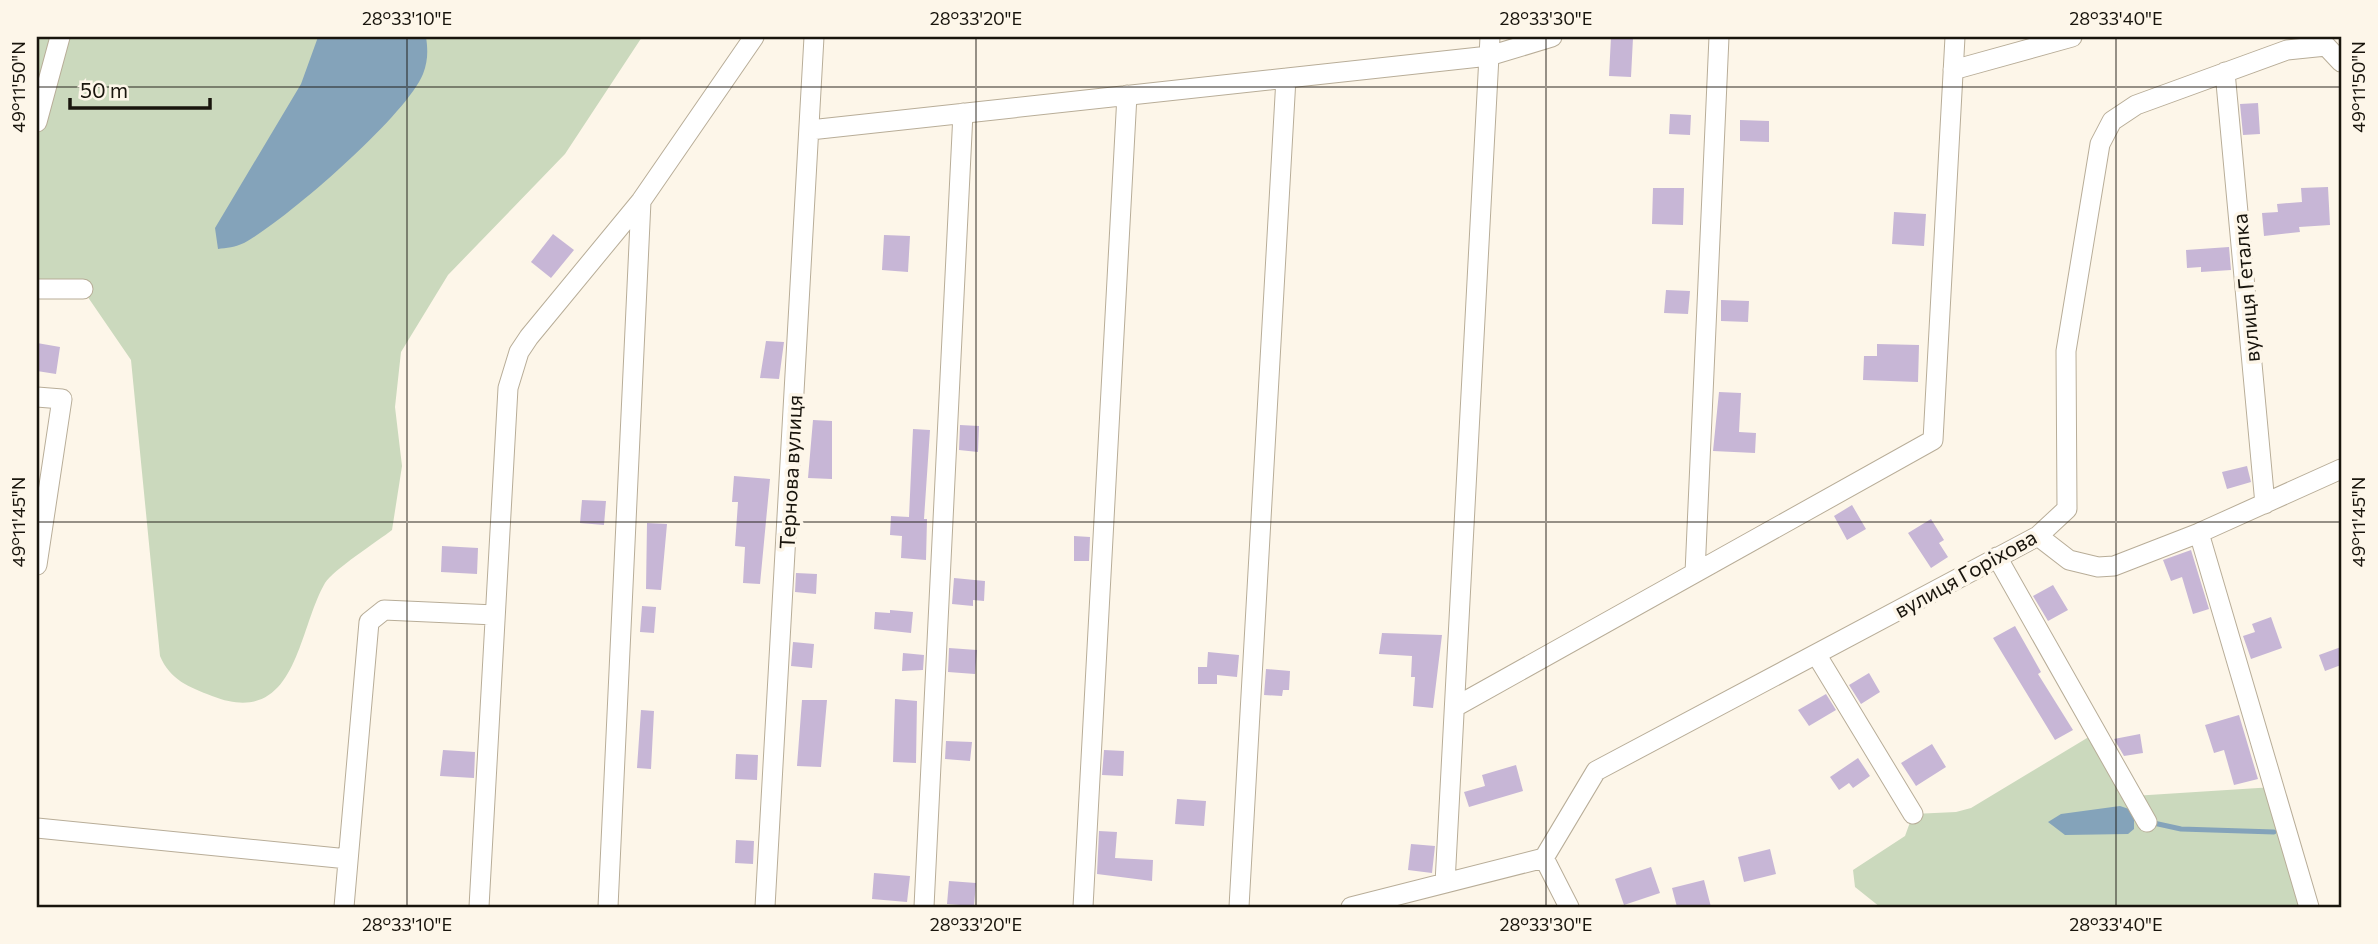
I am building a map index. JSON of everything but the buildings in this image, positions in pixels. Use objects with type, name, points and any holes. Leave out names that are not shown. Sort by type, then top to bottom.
[{"type":"street","points":[[37,122],[60,37]]},
{"type":"street","points":[[479,907],[508,388],[513,368],[529,337],[641,201],[754,37]]},
{"type":"street","name":"Тернова вулиця","points":[[765,907],[814,37]]},
{"type":"street","points":[[810,130],[1286,78],[1552,37]]},
{"type":"street","points":[[1695,573],[1719,37]]},
{"type":"street","points":[[1455,707],[1933,440],[1955,37]]},
{"type":"street","points":[[1953,70],[2072,37]]},
{"type":"street","points":[[2326,41],[2341,62]]},
{"type":"street","name":"вулиця Горіхова","points":[[1544,858],[1596,771],[2038,536],[2067,509],[2066,351],[2099,144],[2112,121],[2123,112],[2287,50],[2326,41]]},
{"type":"street","points":[[1446,883],[1490,46]]},
{"type":"street","name":"вулиця Геталка","points":[[2225,72],[2265,505]]},
{"type":"street","points":[[1239,907],[1286,78]]},
{"type":"street","points":[[1083,907],[1126,95]]},
{"type":"street","points":[[924,907],[963,113]]},
{"type":"street","points":[[608,907],[641,201]]},
{"type":"street","points":[[37,289],[83,289]]},
{"type":"street","points":[[37,397],[62,399],[37,556]]},
{"type":"street","points":[[2038,536],[2069,560],[2098,567],[2133,561],[2265,505],[2341,469]]},
{"type":"street","points":[[2199,533],[2309,907]]},
{"type":"street","points":[[1997,557],[2147,821]]},
{"type":"street","points":[[344,907],[369,622],[384,610],[495,615]]},
{"type":"street","points":[[1816,654],[1913,814]]},
{"type":"street","points":[[37,828],[348,859]]},
{"type":"street","points":[[1351,907],[1544,858],[1569,907]]},
{"type":"green space","points":[[37,37],[642,37],[565,154],[448,275],[401,352],[395,407],[402,466],[392,530],[346,563],[325,583],[290,670],[278,687],[262,699],[240,703],[212,696],[181,682],[169,671],[160,656],[131,360],[83,290],[37,289]]},
{"type":"green space","points":[[2097,732],[2133,796],[2274,787],[2309,907],[1880,907],[1855,887],[1853,870],[1905,836],[1913,814],[1956,812],[1971,808]]},
{"type":"water","points":[[318,37],[426,37],[425,69],[394,115],[314,191],[244,243],[218,249],[215,228],[301,84]]},
{"type":"water","points":[[2120,806],[2129,809],[2134,819],[2134,829],[2128,834],[2065,835],[2048,822],[2061,814]]},
{"type":"waterway","points":[[2149,822],[2181,829],[2274,832]]}]
